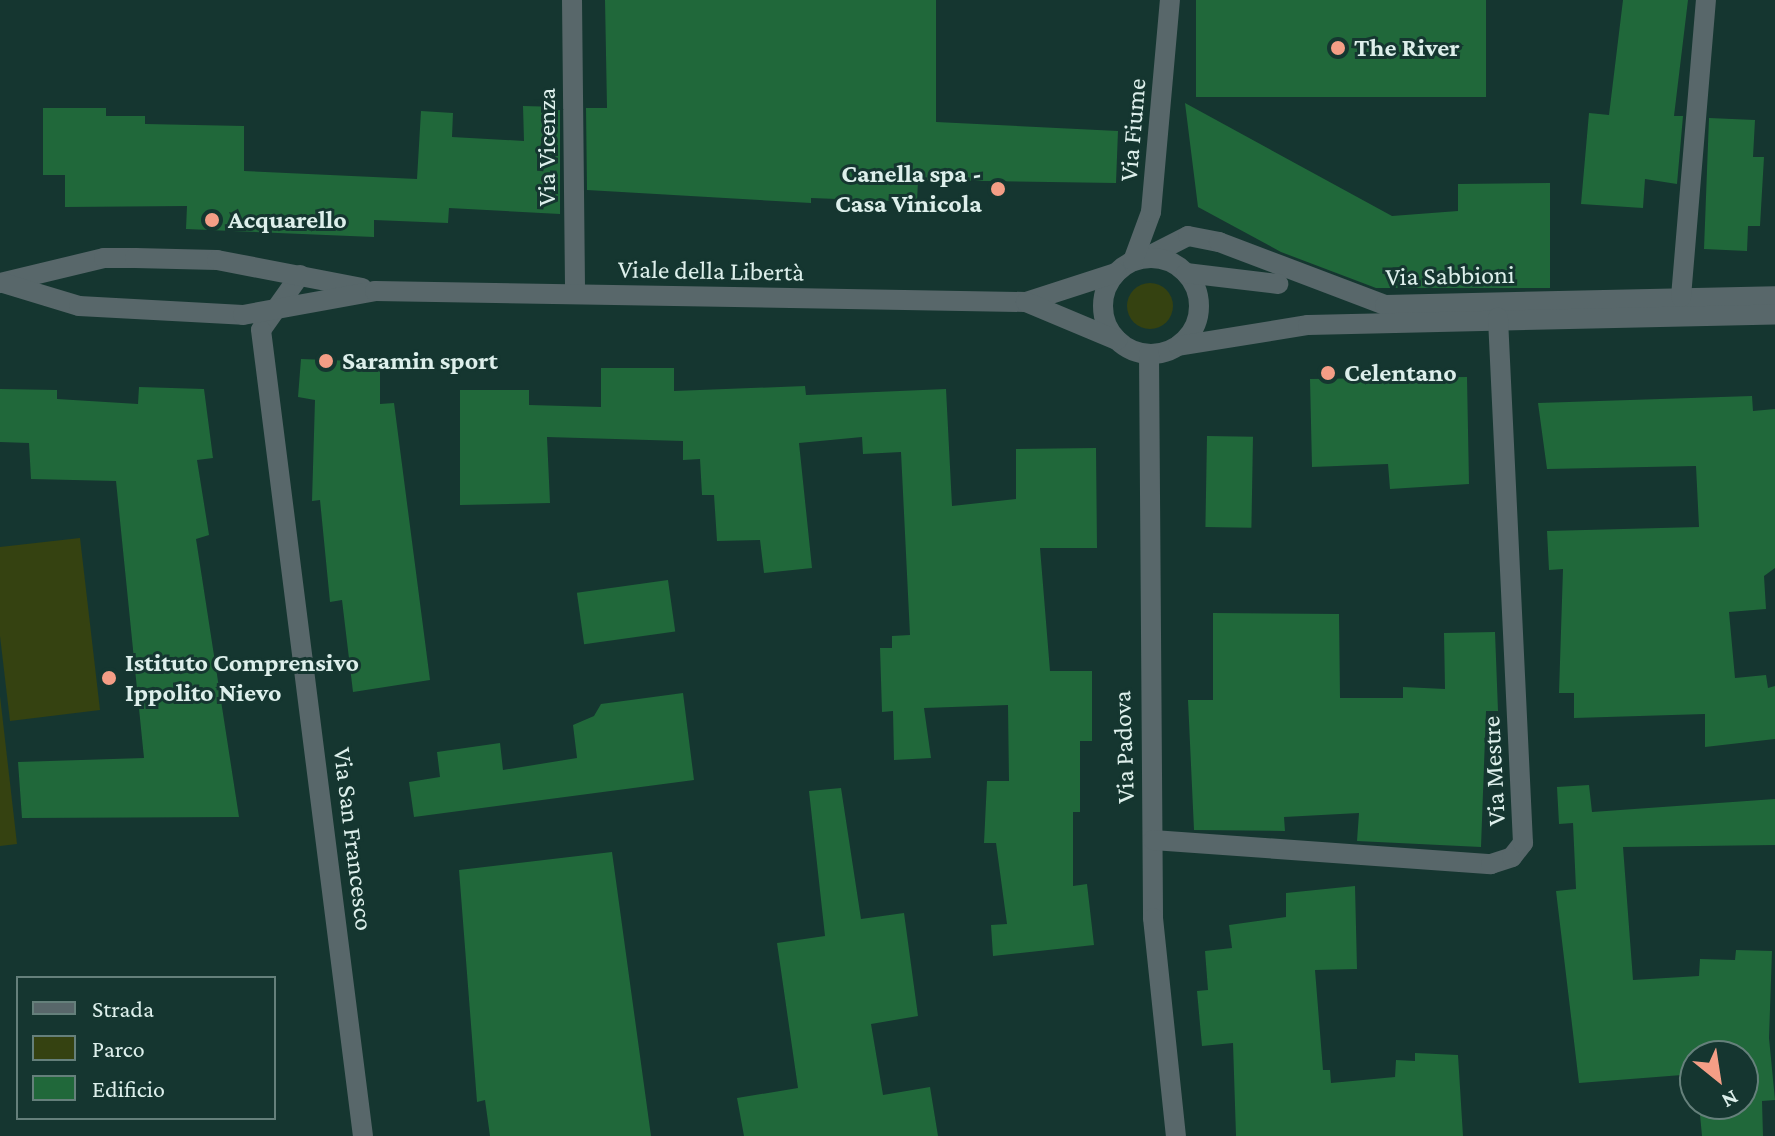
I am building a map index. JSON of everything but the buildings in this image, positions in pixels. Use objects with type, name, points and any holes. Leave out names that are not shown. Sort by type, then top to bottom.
[{"type":"street","name":"Via Vicenza","points":[[572,0],[575,294]]},
{"type":"street","name":"Via Fiume","points":[[1139,260],[1153,197],[1170,0]]},
{"type":"street","points":[[1681,297],[1706,0]]},
{"type":"street","name":"Via Sabbioni","points":[[1139,260],[1179,238],[1219,242],[1385,305],[1775,296]]},
{"type":"street","name":"Viale della Libertà","points":[[2,283],[104,258],[217,260],[385,291]]},
{"type":"street","points":[[1186,273],[1195,288],[1197,320],[1178,346],[1149,354],[1117,340],[1103,299],[1116,273],[1139,260],[1186,273],[1278,284]]},
{"type":"street","name":"Viale della Libertà","points":[[2,283],[79,306],[243,315],[277,306],[385,291],[1026,302],[1116,273]]},
{"type":"street","points":[[243,315],[261,330],[300,275]]},
{"type":"street","name":"Viale della Libertà","points":[[1026,302],[1117,340]]},
{"type":"street","name":"Via Sabbioni","points":[[1178,346],[1308,325],[1498,318],[1775,314]]},
{"type":"street","name":"Via Mestre","points":[[1153,840],[1491,864],[1512,857],[1523,843],[1498,318]]},
{"type":"street","name":"Via San Francesco","points":[[261,330],[363,1136]]},
{"type":"street","name":"Via Padova","points":[[1149,354],[1153,918],[1176,1136]]},
{"type":"green space","points":[[1150,283],[1167,289],[1173,306],[1167,323],[1150,329],[1133,323],[1127,306],[1133,289]]},
{"type":"green space","points":[[80,538],[100,710],[10,721],[0,636],[0,547]]},
{"type":"green space","points":[[0,696],[17,844],[0,846]]},
{"type":"place","name":"The River","points":[[1338,48]]},
{"type":"place","name":"Canella spa - Casa Vinicola","points":[[998,189]]},
{"type":"place","name":"Acquarello","points":[[212,220]]},
{"type":"place","name":"Saramin sport","points":[[326,361]]},
{"type":"place","name":"Celentano","points":[[1328,373]]},
{"type":"place","name":"Istituto Comprensivo Ippolito Nievo","points":[[109,678]]}]
